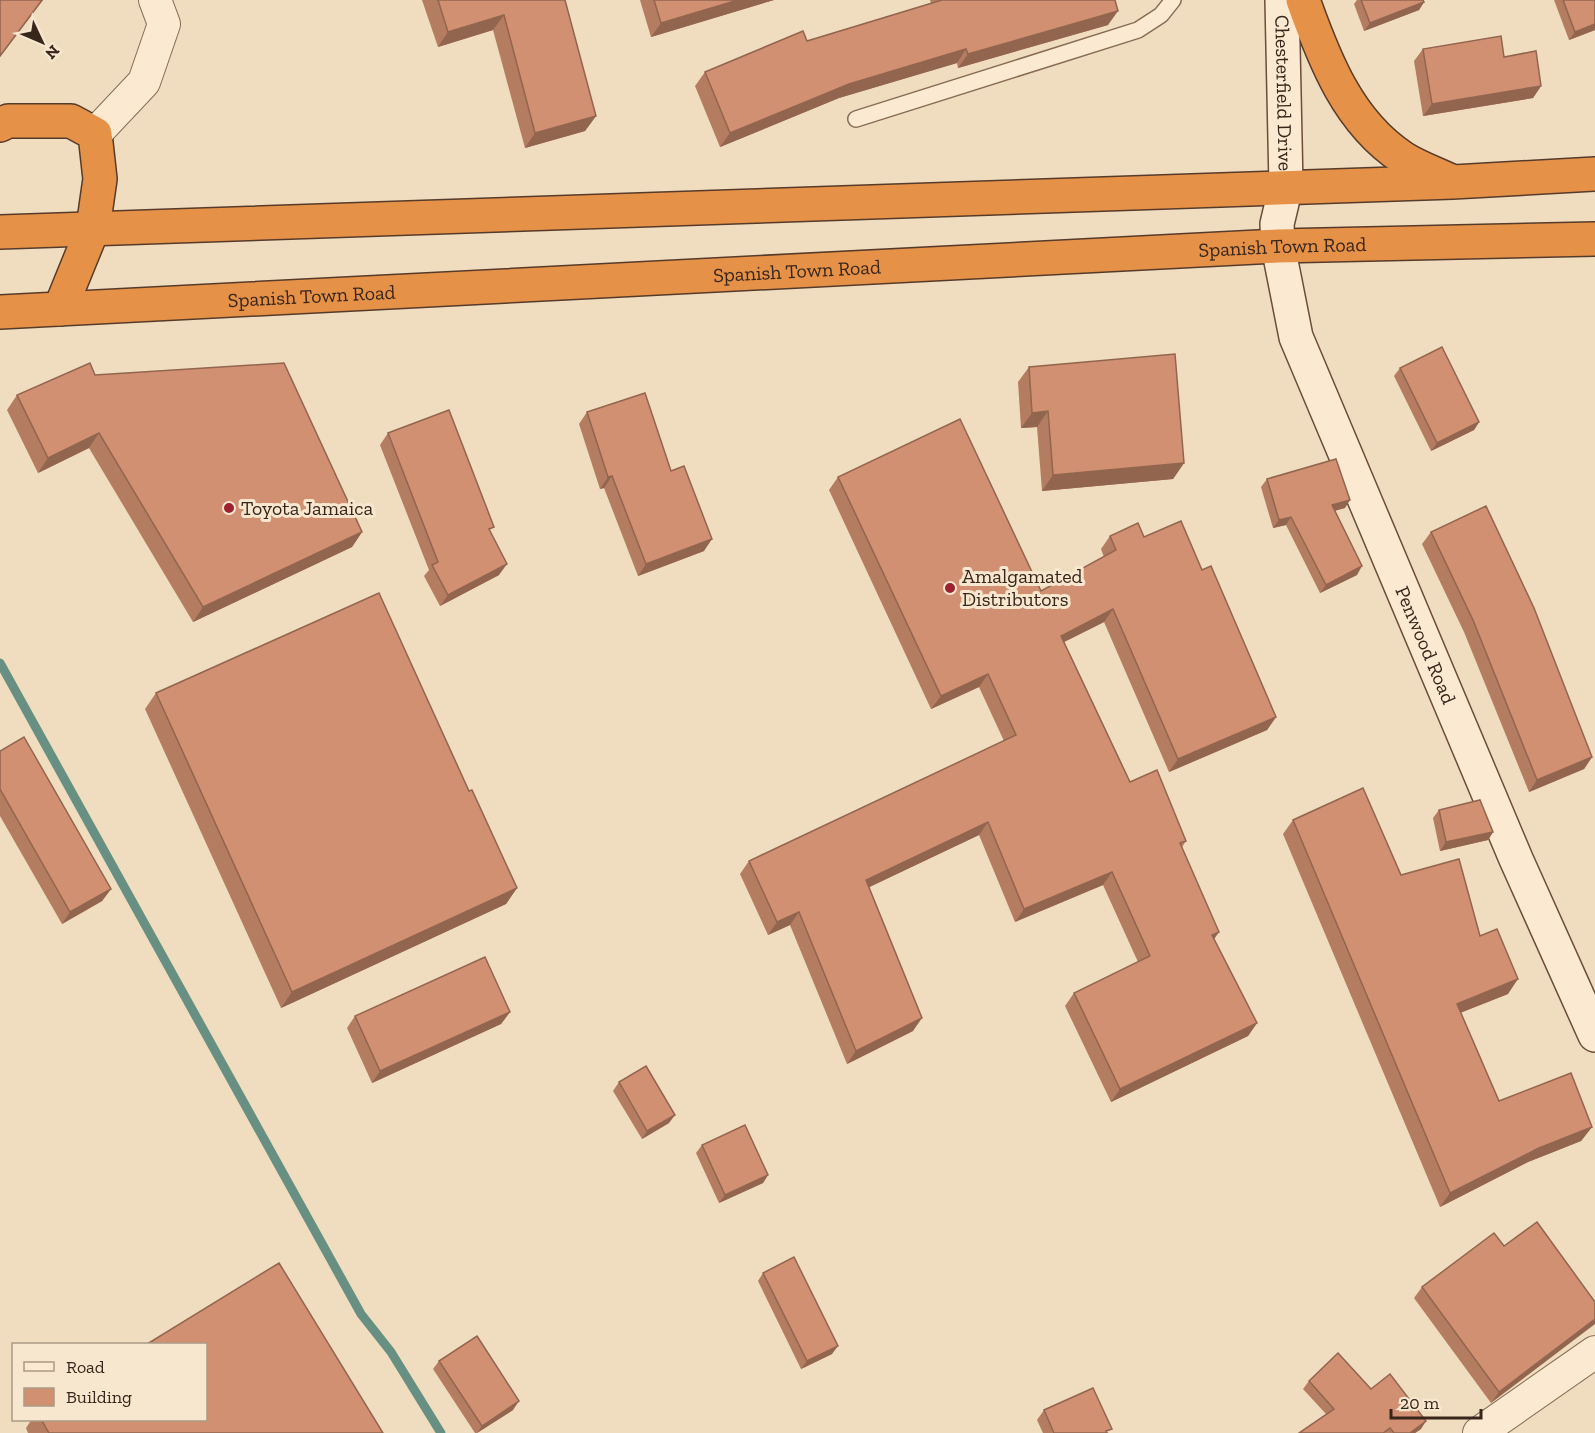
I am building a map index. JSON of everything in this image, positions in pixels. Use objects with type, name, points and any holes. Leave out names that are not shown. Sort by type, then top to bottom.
[{"type":"highway","points":[[1304,0],[1320,48],[1337,84],[1355,112],[1379,140],[1403,158],[1453,182]]},
{"type":"highway","points":[[0,125],[9,122],[71,121],[95,134],[100,179],[93,228],[60,309]]},
{"type":"highway","points":[[0,232],[1453,182],[1595,174]]},
{"type":"highway","name":"Spanish Town Road","points":[[0,312],[1278,246],[1595,239]]},
{"type":"street","points":[[95,134],[144,82],[164,24],[155,0]]},
{"type":"street","name":"Chesterfield Drive","points":[[1278,246],[1277,224],[1286,186],[1282,0]]},
{"type":"street","name":"Penwood Road","points":[[1278,246],[1296,337],[1516,859],[1595,1035]]},
{"type":"street","points":[[1479,1433],[1595,1352]]},
{"type":"lane","points":[[856,119],[1138,30],[1161,15],[1173,0]]},
{"type":"building","points":[[0,0],[42,0],[0,56]]},
{"type":"building","points":[[438,0],[565,0],[596,116],[535,133],[504,15],[448,32]]},
{"type":"building","points":[[654,0],[738,0],[661,23]]},
{"type":"building","points":[[942,0],[1115,0],[1118,11],[968,54],[966,49],[849,84],[730,133],[705,72],[803,31],[807,41]]},
{"type":"building","points":[[1361,0],[1423,0],[1424,2],[1370,23]]},
{"type":"building","points":[[1563,0],[1595,0],[1595,24],[1575,32]]},
{"type":"building","points":[[1501,36],[1504,57],[1536,51],[1541,86],[1432,104],[1423,49]]},
{"type":"building","points":[[1442,347],[1479,422],[1437,443],[1400,368]]},
{"type":"building","points":[[1175,354],[1184,463],[1053,475],[1048,411],[1032,413],[1029,367]]},
{"type":"building","name":"Toyota Jamaica","points":[[90,363],[95,375],[284,363],[362,532],[203,607],[99,433],[48,458],[17,395]]},
{"type":"building","points":[[645,393],[671,471],[684,466],[712,539],[646,564],[612,476],[608,477],[587,412]]},
{"type":"building","points":[[449,410],[494,527],[489,529],[507,564],[448,595],[432,565],[438,562],[388,433]]},
{"type":"building","points":[[960,419],[1041,591],[1116,550],[1110,536],[1138,523],[1144,537],[1181,521],[1202,570],[1211,566],[1276,717],[1178,759],[1113,609],[1061,636],[1130,782],[1157,770],[1186,841],[1180,843],[1219,932],[1212,935],[1257,1023],[1120,1089],[1074,993],[1150,956],[1112,872],[1024,909],[988,822],[866,880],[922,1018],[856,1051],[799,912],[777,922],[749,861],[1016,735],[988,674],[941,696],[838,477]]},
{"type":"building","points":[[1336,459],[1350,500],[1332,505],[1362,566],[1326,585],[1291,517],[1279,520],[1267,479]]},
{"type":"building","points":[[1486,506],[1534,608],[1592,757],[1537,780],[1473,620],[1431,532]]},
{"type":"building","points":[[379,593],[469,791],[472,790],[517,888],[292,992],[156,693]]},
{"type":"building","points":[[24,737],[111,889],[70,912],[0,789],[0,751]]},
{"type":"building","points":[[1363,788],[1401,875],[1459,859],[1480,936],[1497,929],[1518,979],[1457,1004],[1499,1101],[1571,1073],[1592,1127],[1539,1148],[1450,1193],[1293,820]]},
{"type":"building","points":[[1480,800],[1493,832],[1446,842],[1439,810]]},
{"type":"building","points":[[485,957],[510,1012],[380,1071],[355,1016]]},
{"type":"building","points":[[646,1066],[675,1115],[647,1131],[619,1082]]},
{"type":"building","points":[[745,1125],[768,1175],[725,1195],[702,1145]]},
{"type":"building","points":[[1537,1222],[1595,1302],[1595,1319],[1499,1392],[1422,1287],[1494,1233],[1504,1246]]},
{"type":"building","points":[[794,1257],[838,1346],[807,1361],[763,1273]]},
{"type":"building","points":[[279,1263],[383,1433],[49,1433],[42,1421],[207,1421],[207,1343],[149,1343]]},
{"type":"building","points":[[477,1336],[519,1401],[482,1426],[439,1361]]},
{"type":"building","points":[[1338,1353],[1371,1389],[1390,1374],[1426,1421],[1410,1433],[1394,1433],[1390,1428],[1383,1433],[1299,1433],[1334,1409],[1309,1381]]},
{"type":"building","points":[[1093,1388],[1112,1429],[1106,1431],[1107,1433],[1054,1433],[1044,1410]]},
{"type":"waterway","points":[[0,663],[361,1314],[391,1352],[441,1433]]},
{"type":"place","name":"Toyota Jamaica","points":[[229,508]]},
{"type":"place","name":"Amalgamated Distributors","points":[[950,588]]}]
